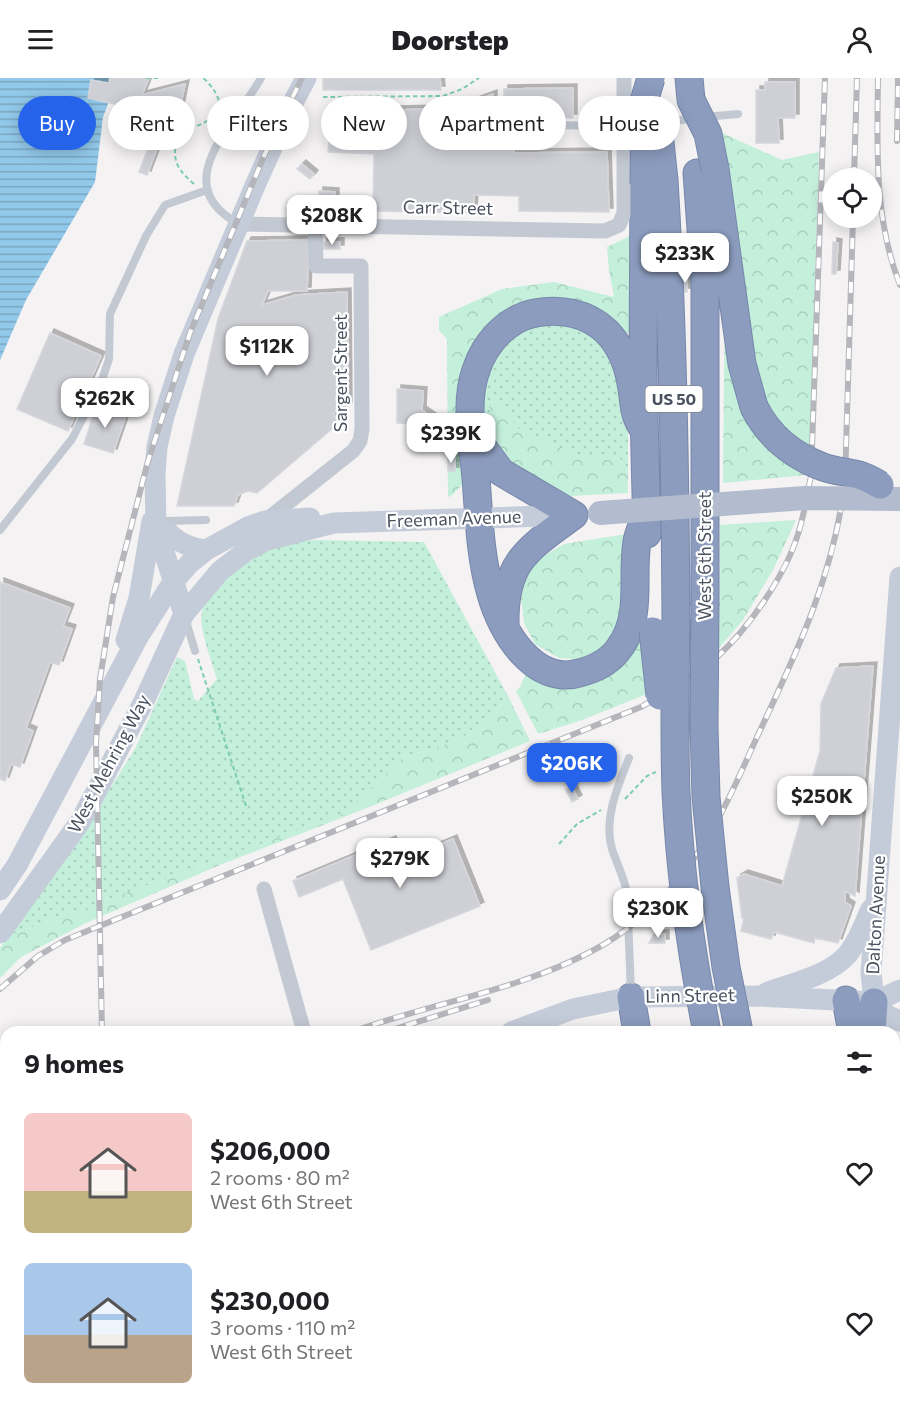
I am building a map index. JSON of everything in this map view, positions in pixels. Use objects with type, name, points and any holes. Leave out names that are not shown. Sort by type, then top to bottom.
[{"type":"highway","points":[[652,78],[645,98],[654,182],[644,430],[646,516],[665,625]]},
{"type":"highway","name":"West 6th Street","points":[[690,89],[706,171],[704,704],[706,797],[723,944],[738,1026]]},
{"type":"highway","points":[[706,171],[742,364],[754,407],[761,422],[771,434],[794,453],[822,466],[860,475],[893,489]]},
{"type":"highway","name":"West 6th Street","points":[[654,182],[670,280],[674,393],[665,625],[684,881],[706,1026]]},
{"type":"highway","points":[[644,430],[636,419],[632,383],[626,362],[617,345],[606,331],[576,313],[544,311],[525,315],[508,324],[493,338],[482,356],[471,388],[470,407],[485,569],[491,597],[505,628],[532,664],[545,670],[574,675],[591,670],[606,661],[620,648],[633,617],[637,540],[646,516]]},
{"type":"highway","points":[[470,407],[482,446],[501,472],[587,514]]},
{"type":"highway","points":[[505,628],[505,602],[509,582],[516,566],[529,549],[587,514]]},
{"type":"highway","points":[[631,997],[636,1026]]},
{"type":"highway","points":[[846,1000],[851,1026]]},
{"type":"highway","points":[[872,1026],[874,1002]]},
{"type":"main road","points":[[184,614],[156,527],[157,447],[164,416],[184,354],[208,301],[238,224],[287,114],[306,78]]},
{"type":"main road","points":[[170,573],[165,483],[168,457],[195,363],[208,301]]},
{"type":"main road","name":"Freeman Avenue","points":[[184,614],[220,571],[246,551],[278,536],[334,523],[587,514],[805,498],[893,489]]},
{"type":"main road","points":[[107,696],[136,608],[156,500]]},
{"type":"main road","name":"Freeman Avenue","points":[[170,573],[248,527],[265,521],[314,518],[334,523]]},
{"type":"main road","points":[[166,526],[174,539],[184,545],[206,550]]},
{"type":"main road","name":"West Mehring Way","points":[[0,890],[17,865],[170,573]]},
{"type":"main road","name":"Dalton Avenue","points":[[874,1002],[871,972],[900,577]]},
{"type":"main road","name":"West Mehring Way","points":[[0,933],[80,822],[144,701],[184,614]]},
{"type":"main road","points":[[759,996],[818,974],[843,958],[857,940],[876,900]]},
{"type":"main road","name":"Linn Street","points":[[528,1026],[573,1009],[631,997],[759,996],[874,1002],[900,990]]},
{"type":"main road","points":[[874,1002],[888,1016],[900,1020]]},
{"type":"street","points":[[624,78],[624,96]]},
{"type":"street","name":"Carr Street","points":[[238,224],[605,231],[619,225],[624,213],[624,150]]},
{"type":"street","name":"Sargent Street","points":[[265,521],[353,451],[360,441],[362,429],[361,266],[316,266],[315,225]]},
{"type":"street","points":[[264,889],[302,1026]]},
{"type":"street","points":[[631,997],[631,1026]]},
{"type":"lane","points":[[238,224],[226,217],[212,201],[205,182],[210,160],[224,133],[261,78]]},
{"type":"lane","points":[[680,120],[738,114]]},
{"type":"lane","points":[[0,530],[72,439],[101,383],[109,359],[110,314],[146,236],[165,205],[207,190]]},
{"type":"lane","points":[[166,526],[206,520]]},
{"type":"lane","points":[[184,614],[195,651]]},
{"type":"lane","points":[[628,758],[613,802],[610,837],[612,849],[625,879],[627,893],[631,997]]},
{"type":"path","points":[[146,78],[160,78]]},
{"type":"path","points":[[407,97],[443,96],[462,89],[479,78]]},
{"type":"path","points":[[205,79],[217,94],[220,102],[219,109],[213,116],[184,133],[176,142],[175,154],[178,168],[186,178],[196,186],[207,190]]},
{"type":"path","points":[[195,651],[247,809]]},
{"type":"green space","points":[[722,133],[782,160],[819,152],[810,450],[774,420],[759,384],[740,276]]},
{"type":"green space","points":[[634,224],[638,332],[621,334],[575,303],[550,298],[520,305],[486,330],[467,480],[448,497],[447,339],[439,330],[439,317],[502,289],[554,282],[614,297],[607,247],[628,237]]},
{"type":"green space","points":[[725,280],[740,380],[809,469],[807,475],[723,483]]},
{"type":"green space","points":[[563,317],[612,348],[628,429],[628,493],[626,468],[618,456],[577,456],[516,428],[501,401],[488,402],[497,443],[523,476],[492,442],[482,419],[482,385],[510,332]]},
{"type":"green space","points":[[501,401],[517,428],[577,456],[618,455],[626,468],[628,493],[571,496],[523,476],[497,443],[488,402]]},
{"type":"green space","points":[[796,520],[773,570],[743,620],[719,648],[720,525]]},
{"type":"green space","points":[[627,534],[625,623],[609,644],[586,660],[559,658],[535,644],[524,623],[520,587],[532,563],[564,544]]},
{"type":"green space","points":[[314,540],[424,542],[509,698],[460,740],[404,757],[346,813],[8,936],[62,864],[135,749],[177,657],[185,661],[194,699],[198,701],[217,679],[201,618],[207,600],[215,589],[237,569],[263,553],[287,543]]},
{"type":"green space","points":[[643,612],[652,692],[582,720],[538,734],[516,691],[528,669],[573,682]]},
{"type":"green space","points":[[509,698],[530,741],[222,864],[86,923],[21,957],[0,978],[0,948],[8,936],[345,813],[404,757],[460,740]]},
{"type":"water","points":[[0,78],[118,78],[111,96],[108,96],[108,104],[103,117],[95,182],[26,300],[0,360]]},
{"type":"building","points":[[110,78],[149,78],[142,95],[185,84],[182,96],[108,96],[108,103],[96,100],[96,96],[88,96],[91,80],[109,83]]},
{"type":"building","points":[[323,78],[440,78],[441,90],[323,90]]},
{"type":"building","points":[[765,82],[795,82],[795,118],[778,118],[779,143],[756,143],[756,90],[765,90]]},
{"type":"building","points":[[573,88],[573,118],[566,118],[566,96],[504,96],[504,89]]},
{"type":"building","points":[[419,109],[419,150],[514,150],[514,153],[607,152],[609,212],[519,211],[519,196],[474,195],[473,213],[373,211],[374,154],[328,152],[328,150],[407,150],[407,110]]},
{"type":"building","points":[[147,150],[156,150],[147,175],[139,172]]},
{"type":"building","points":[[302,164],[314,174],[310,179],[297,169]]},
{"type":"building","points":[[319,191],[335,192],[335,214],[319,214]]},
{"type":"building","points":[[309,240],[307,291],[268,291],[262,305],[296,295],[347,292],[348,406],[342,407],[333,414],[341,421],[257,493],[248,491],[238,495],[234,506],[177,506],[218,319],[247,241]]},
{"type":"building","points":[[323,242],[340,242],[340,249],[323,249]]},
{"type":"building","points":[[833,242],[838,243],[836,274],[832,274]]},
{"type":"building","points":[[683,276],[687,276],[687,292],[684,292]]},
{"type":"building","points":[[50,333],[101,356],[68,431],[17,409]]},
{"type":"building","points":[[397,389],[423,391],[422,410],[432,417],[432,424],[397,423]]},
{"type":"building","points":[[97,404],[126,415],[113,453],[84,444]]},
{"type":"building","points":[[448,457],[455,457],[455,471],[448,471]]},
{"type":"building","points":[[0,582],[70,608],[63,626],[72,629],[59,665],[50,662],[26,728],[33,731],[20,767],[11,764],[5,781],[0,779]]},
{"type":"building","points":[[873,666],[855,896],[845,891],[845,902],[851,906],[838,943],[815,938],[814,943],[774,932],[771,939],[741,931],[744,918],[742,918],[737,878],[744,874],[782,886],[820,751],[821,704],[836,668]]},
{"type":"building","points":[[572,787],[578,799],[572,802],[566,790]]},
{"type":"building","points":[[453,839],[480,906],[371,950],[343,879],[299,897],[293,881],[392,840],[400,861]]},
{"type":"building","points":[[654,934],[665,934],[665,943],[649,943]]},
{"type":"railway","points":[[102,1026],[96,743],[100,679],[113,597],[148,461],[190,333],[264,156],[302,78]]},
{"type":"railway","points":[[0,989],[38,956],[65,940],[641,707],[700,671],[742,631],[765,600],[785,566],[800,527],[811,476],[825,78]]},
{"type":"railway","points":[[854,168],[857,78]]},
{"type":"railway","points":[[878,78],[878,157],[881,209],[885,235],[900,285]]},
{"type":"railway","points":[[897,141],[898,78]]},
{"type":"railway","points":[[370,1026],[504,987],[563,965],[592,951],[616,937],[660,900],[691,863],[713,829],[800,643],[823,581],[840,516],[845,481],[853,228]]},
{"type":"railway","points":[[404,1026],[488,1000]]}]
